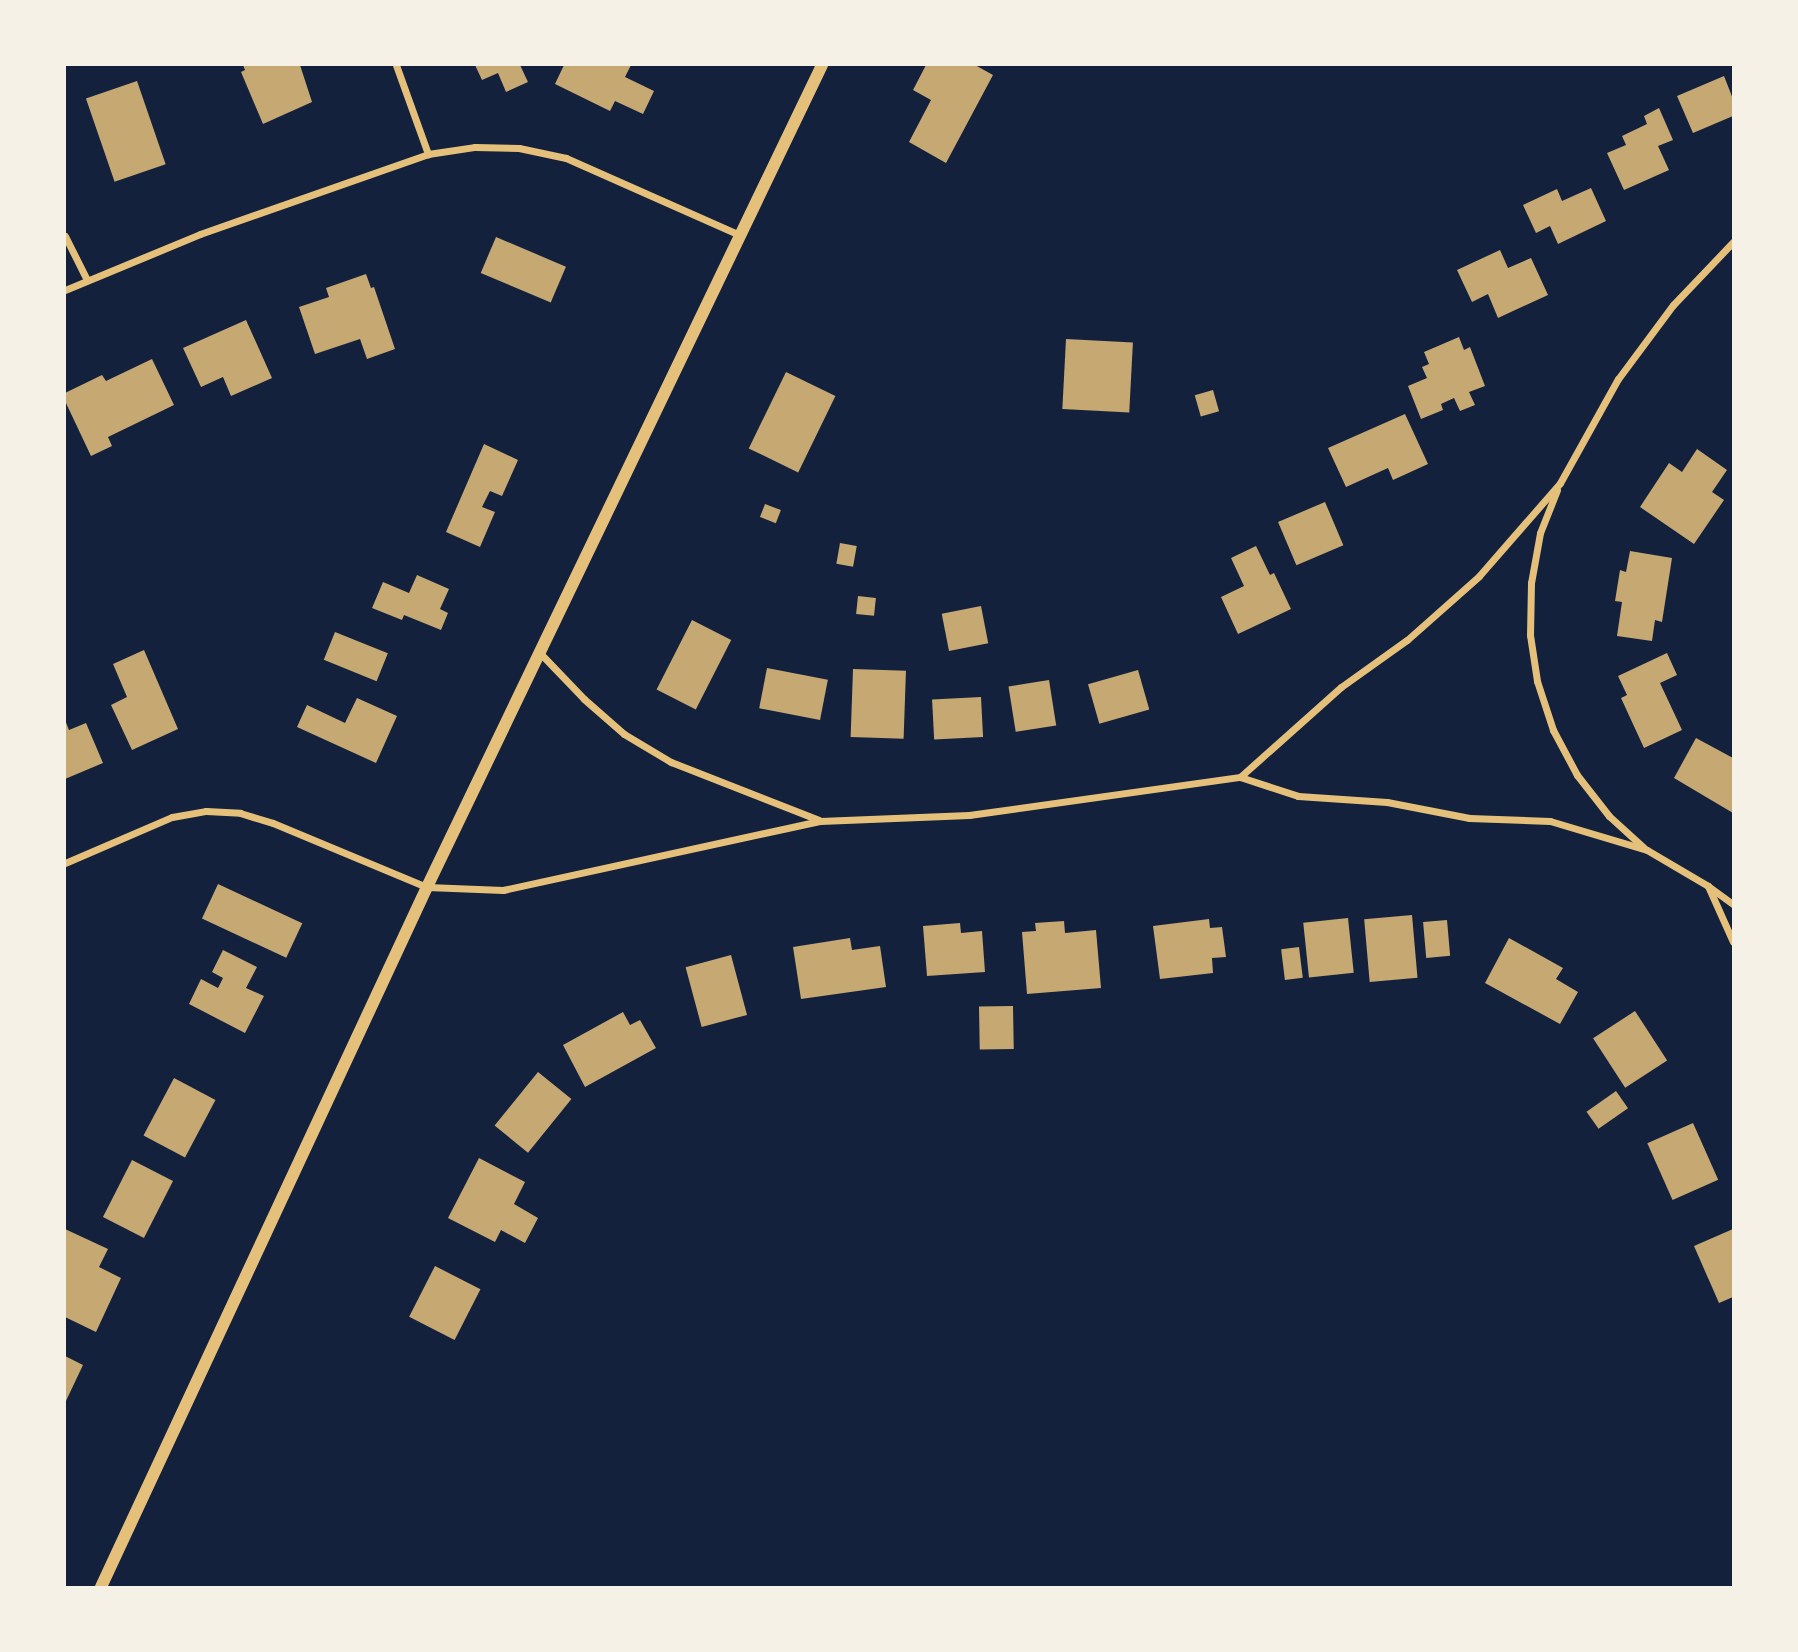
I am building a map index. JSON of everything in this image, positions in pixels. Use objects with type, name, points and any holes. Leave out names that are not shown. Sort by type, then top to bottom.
[{"type":"street","points":[[396,65],[428,154]]},
{"type":"street","points":[[101,1587],[427,887],[822,65]]},
{"type":"street","points":[[65,290],[200,234],[428,154],[475,147],[519,148],[566,158],[740,235]]},
{"type":"street","points":[[65,236],[87,280]]},
{"type":"street","points":[[1733,242],[1673,305],[1618,379],[1560,483],[1541,533],[1531,583],[1530,635],[1537,681],[1553,730],[1577,775],[1609,816],[1647,850],[1733,904]]},
{"type":"street","points":[[1240,776],[1341,687],[1406,640],[1479,576],[1560,483]]},
{"type":"street","points":[[540,652],[584,699],[624,734],[671,762],[820,821]]},
{"type":"street","points":[[65,863],[172,817],[206,811],[240,813],[273,823],[427,887],[503,890],[820,821],[969,815],[1240,776],[1298,796],[1387,802],[1469,818],[1550,821],[1647,850]]},
{"type":"street","points":[[1708,886],[1733,942]]},
{"type":"building","points":[[243,65],[300,65],[312,102],[263,124],[241,72],[245,70]]},
{"type":"building","points":[[475,65],[520,65],[528,82],[506,92],[498,73],[482,80]]},
{"type":"building","points":[[564,65],[631,65],[625,77],[654,91],[643,114],[615,101],[610,111],[555,84]]},
{"type":"building","points":[[926,65],[975,65],[993,75],[946,163],[909,142],[931,100],[913,90]]},
{"type":"building","points":[[1724,76],[1733,99],[1733,116],[1693,133],[1677,96]]},
{"type":"building","points":[[137,81],[166,164],[115,182],[86,99]]},
{"type":"building","points":[[1659,108],[1673,140],[1658,146],[1669,170],[1624,190],[1607,153],[1626,145],[1622,136],[1647,124],[1644,116]]},
{"type":"building","points":[[1591,188],[1606,221],[1558,244],[1550,226],[1536,233],[1523,205],[1557,189],[1562,201]]},
{"type":"building","points":[[496,237],[566,267],[551,303],[481,273]]},
{"type":"building","points":[[1500,250],[1508,268],[1531,258],[1548,295],[1498,318],[1488,294],[1472,302],[1457,270]]},
{"type":"building","points":[[366,274],[371,288],[374,287],[395,349],[367,359],[360,339],[315,354],[299,307],[329,297],[326,288]]},
{"type":"building","points":[[246,320],[272,378],[231,396],[223,377],[201,387],[183,348]]},
{"type":"building","points":[[1459,337],[1464,350],[1470,347],[1485,386],[1469,392],[1475,405],[1460,411],[1454,398],[1441,404],[1443,410],[1421,419],[1408,386],[1427,378],[1422,367],[1429,364],[1424,352]]},
{"type":"building","points":[[1066,339],[1133,343],[1129,412],[1062,409]]},
{"type":"building","points":[[152,359],[174,405],[108,437],[112,446],[91,456],[65,401],[65,393],[102,375],[106,381]]},
{"type":"building","points":[[786,372],[835,396],[798,473],[749,448]]},
{"type":"building","points":[[1213,390],[1219,411],[1201,416],[1195,395]]},
{"type":"building","points":[[1405,414],[1428,464],[1393,480],[1388,468],[1346,487],[1328,448]]},
{"type":"building","points":[[484,444],[518,460],[502,496],[490,491],[482,507],[495,512],[480,547],[446,532]]},
{"type":"building","points":[[1697,449],[1727,470],[1712,492],[1724,500],[1694,544],[1640,507],[1669,463],[1682,472]]},
{"type":"building","points":[[1325,502],[1343,545],[1296,565],[1278,522]]},
{"type":"building","points":[[765,504],[781,510],[776,523],[760,517]]},
{"type":"building","points":[[840,543],[857,546],[853,567],[836,564]]},
{"type":"building","points":[[1256,546],[1270,575],[1274,573],[1291,609],[1238,634],[1221,597],[1244,586],[1231,558]]},
{"type":"building","points":[[1630,551],[1672,558],[1662,622],[1655,620],[1652,641],[1617,636],[1622,602],[1615,601],[1620,570],[1626,572]]},
{"type":"building","points":[[417,575],[449,589],[440,609],[448,613],[441,630],[404,615],[402,620],[372,608],[383,582],[409,593]]},
{"type":"building","points":[[858,596],[876,598],[874,616],[856,614]]},
{"type":"building","points":[[981,606],[988,643],[949,651],[942,614]]},
{"type":"building","points":[[692,620],[731,640],[696,709],[657,689]]},
{"type":"building","points":[[335,632],[388,653],[377,681],[324,660]]},
{"type":"building","points":[[144,650],[178,729],[132,750],[111,705],[127,697],[113,664]]},
{"type":"building","points":[[1667,653],[1677,675],[1660,683],[1682,730],[1644,748],[1621,698],[1627,695],[1618,676]]},
{"type":"building","points":[[767,668],[828,680],[820,720],[759,708]]},
{"type":"building","points":[[853,669],[906,671],[904,739],[851,737]]},
{"type":"building","points":[[1138,670],[1149,709],[1099,724],[1088,684]]},
{"type":"building","points":[[1049,680],[1056,725],[1016,732],[1009,686]]},
{"type":"building","points":[[981,697],[983,737],[934,740],[932,700]]},
{"type":"building","points":[[357,698],[397,716],[376,763],[297,727],[307,705],[345,723]]},
{"type":"building","points":[[65,720],[69,730],[86,723],[103,763],[65,779]]},
{"type":"building","points":[[1696,738],[1733,758],[1733,813],[1674,778]]},
{"type":"building","points":[[218,884],[302,923],[286,958],[202,918]]},
{"type":"building","points":[[1412,915],[1417,978],[1370,982],[1364,919]]},
{"type":"building","points":[[1348,918],[1354,973],[1309,977],[1303,923]]},
{"type":"building","points":[[1209,919],[1210,928],[1222,927],[1226,957],[1212,958],[1213,973],[1160,979],[1153,926]]},
{"type":"building","points":[[1447,920],[1450,956],[1426,958],[1423,922]]},
{"type":"building","points":[[1064,921],[1065,933],[1096,930],[1101,988],[1027,994],[1022,932],[1036,931],[1035,923]]},
{"type":"building","points":[[960,923],[961,933],[982,931],[985,972],[927,976],[923,926]]},
{"type":"building","points":[[850,938],[852,950],[880,946],[886,987],[801,999],[793,947]]},
{"type":"building","points":[[1509,938],[1563,968],[1556,979],[1578,992],[1560,1024],[1485,983]]},
{"type":"building","points":[[1299,947],[1303,978],[1285,980],[1281,949]]},
{"type":"building","points":[[223,950],[257,967],[246,988],[264,996],[245,1033],[189,1004],[201,979],[218,988],[223,978],[212,972]]},
{"type":"building","points":[[731,955],[747,1015],[702,1027],[686,967]]},
{"type":"building","points":[[1013,1006],[1014,1049],[980,1050],[979,1007]]},
{"type":"building","points":[[1635,1011],[1667,1060],[1625,1088],[1593,1038]]},
{"type":"building","points":[[623,1012],[630,1025],[640,1020],[656,1048],[585,1087],[563,1045]]},
{"type":"building","points":[[538,1072],[571,1099],[528,1153],[495,1126]]},
{"type":"building","points":[[174,1078],[215,1100],[185,1157],[143,1135]]},
{"type":"building","points":[[1616,1091],[1628,1108],[1599,1129],[1587,1112]]},
{"type":"building","points":[[1693,1123],[1718,1180],[1673,1200],[1647,1143]]},
{"type":"building","points":[[479,1158],[525,1182],[514,1204],[538,1218],[525,1243],[501,1230],[495,1242],[448,1218]]},
{"type":"building","points":[[132,1160],[173,1181],[144,1238],[103,1217]]},
{"type":"building","points":[[65,1229],[108,1249],[99,1267],[121,1278],[96,1332],[65,1317]]},
{"type":"building","points":[[1733,1229],[1733,1297],[1719,1303],[1694,1246]]},
{"type":"building","points":[[435,1266],[480,1289],[455,1340],[409,1317]]},
{"type":"building","points":[[65,1356],[83,1365],[65,1403]]}]
